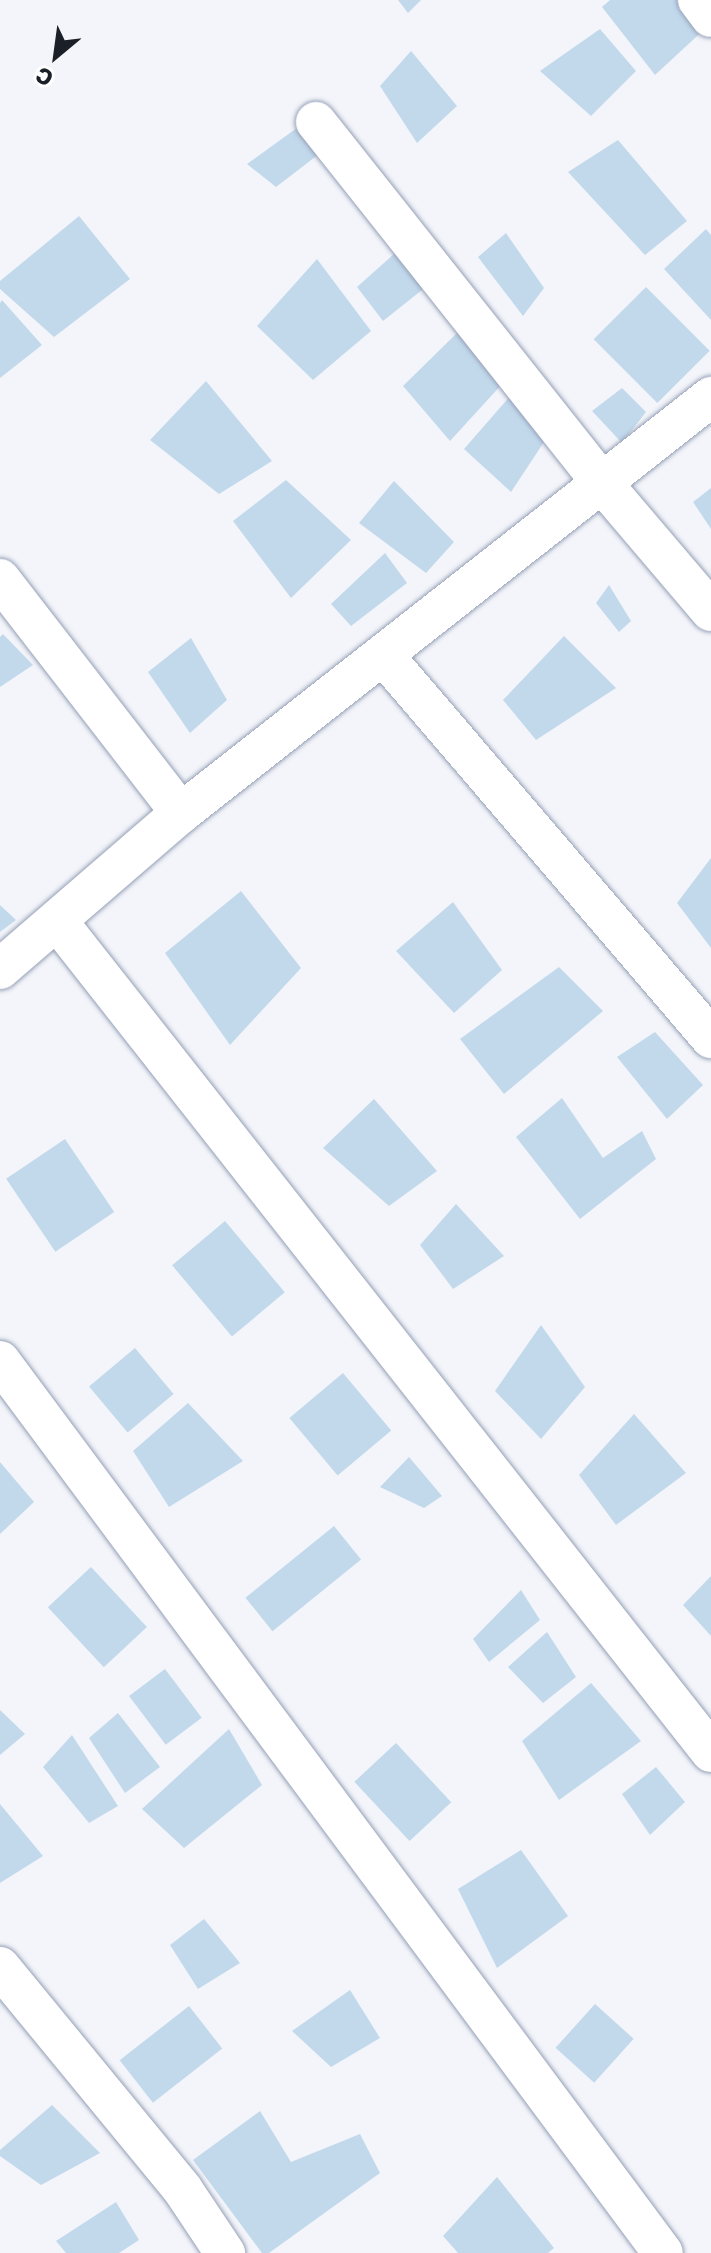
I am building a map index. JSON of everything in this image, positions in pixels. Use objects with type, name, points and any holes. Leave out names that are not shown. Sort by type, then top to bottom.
[{"type":"street","points":[[698,0],[711,17]]},
{"type":"street","points":[[316,122],[602,483],[711,611]]},
{"type":"street","points":[[0,969],[181,813],[711,397]]},
{"type":"street","points":[[0,579],[181,813]]},
{"type":"street","points":[[384,656],[711,1038]]},
{"type":"street","points":[[58,922],[711,1752]]},
{"type":"street","points":[[0,1361],[663,2253]]},
{"type":"street","points":[[0,1967],[183,2190],[225,2253]]},
{"type":"building","points":[[398,0],[421,0],[408,13]]},
{"type":"building","points":[[610,0],[687,0],[708,26],[655,75],[602,7]]},
{"type":"building","points":[[600,29],[636,71],[591,116],[540,71]]},
{"type":"building","points":[[411,51],[457,106],[417,143],[380,86]]},
{"type":"building","points":[[301,125],[323,151],[276,187],[247,164]]},
{"type":"building","points":[[618,140],[687,221],[645,255],[568,172]]},
{"type":"building","points":[[79,216],[130,279],[54,337],[0,289],[0,281]]},
{"type":"building","points":[[706,229],[711,235],[711,320],[664,269]]},
{"type":"building","points":[[506,233],[544,288],[523,316],[478,257]]},
{"type":"building","points":[[403,246],[427,286],[383,321],[357,287]]},
{"type":"building","points":[[317,259],[371,331],[313,380],[257,326]]},
{"type":"building","points":[[646,287],[710,351],[657,403],[594,339]]},
{"type":"building","points":[[2,300],[42,345],[0,378],[0,303]]},
{"type":"building","points":[[461,329],[503,383],[450,441],[403,386]]},
{"type":"building","points":[[206,381],[272,461],[219,494],[150,440]]},
{"type":"building","points":[[622,388],[646,412],[622,443],[592,411]]},
{"type":"building","points":[[511,395],[546,439],[511,492],[464,449]]},
{"type":"building","points":[[286,480],[351,540],[291,598],[233,521]]},
{"type":"building","points":[[394,481],[454,542],[426,573],[359,523]]},
{"type":"building","points":[[711,488],[711,529],[693,502]]},
{"type":"building","points":[[385,553],[407,583],[351,626],[331,604]]},
{"type":"building","points":[[609,585],[631,621],[619,632],[596,603]]},
{"type":"building","points":[[3,634],[33,665],[0,687],[0,637]]},
{"type":"building","points":[[564,636],[616,688],[536,740],[503,700]]},
{"type":"building","points":[[191,638],[227,700],[190,733],[148,672]]},
{"type":"building","points":[[711,858],[711,948],[677,903]]},
{"type":"building","points":[[241,891],[301,968],[230,1045],[165,953]]},
{"type":"building","points":[[453,902],[502,970],[454,1013],[396,951]]},
{"type":"building","points":[[0,905],[16,920],[0,932]]},
{"type":"building","points":[[559,967],[603,1011],[504,1094],[460,1039]]},
{"type":"building","points":[[655,1032],[703,1085],[667,1119],[617,1057]]},
{"type":"building","points":[[562,1098],[603,1158],[642,1131],[656,1159],[580,1219],[516,1137]]},
{"type":"building","points":[[374,1099],[437,1171],[389,1206],[323,1148]]},
{"type":"building","points":[[65,1139],[114,1212],[55,1252],[6,1179]]},
{"type":"building","points":[[456,1204],[504,1256],[453,1289],[420,1245]]},
{"type":"building","points":[[225,1221],[285,1292],[232,1337],[172,1265]]},
{"type":"building","points":[[541,1325],[585,1387],[541,1439],[495,1391]]},
{"type":"building","points":[[135,1348],[174,1394],[128,1433],[89,1387]]},
{"type":"building","points":[[343,1373],[391,1430],[338,1475],[289,1418]]},
{"type":"building","points":[[188,1403],[243,1461],[169,1507],[133,1451]]},
{"type":"building","points":[[634,1414],[686,1473],[616,1525],[579,1475]]},
{"type":"building","points":[[409,1457],[442,1496],[424,1508],[380,1487]]},
{"type":"building","points":[[0,1462],[34,1502],[0,1534]]},
{"type":"building","points":[[334,1526],[361,1559],[272,1631],[245,1598]]},
{"type":"building","points":[[91,1567],[147,1627],[104,1667],[48,1607]]},
{"type":"building","points":[[711,1576],[711,1636],[683,1605]]},
{"type":"building","points":[[521,1590],[540,1620],[489,1662],[473,1639]]},
{"type":"building","points":[[547,1632],[576,1677],[543,1703],[508,1667]]},
{"type":"building","points":[[165,1669],[202,1718],[166,1745],[129,1696]]},
{"type":"building","points":[[591,1683],[641,1741],[559,1800],[522,1741]]},
{"type":"building","points":[[0,1710],[25,1734],[0,1755]]},
{"type":"building","points":[[118,1713],[160,1767],[125,1793],[89,1738]]},
{"type":"building","points":[[229,1729],[262,1785],[184,1848],[142,1809]]},
{"type":"building","points":[[72,1735],[118,1806],[89,1823],[43,1767]]},
{"type":"building","points":[[396,1743],[451,1802],[410,1841],[354,1782]]},
{"type":"building","points":[[656,1767],[685,1802],[650,1835],[622,1794]]},
{"type":"building","points":[[0,1804],[43,1856],[0,1883]]},
{"type":"building","points":[[521,1850],[568,1916],[497,1968],[458,1889]]},
{"type":"building","points":[[204,1919],[240,1963],[198,1989],[170,1945]]},
{"type":"building","points":[[350,1990],[380,2038],[331,2067],[292,2031]]},
{"type":"building","points":[[595,2004],[634,2039],[594,2083],[556,2048]]},
{"type":"building","points":[[189,2006],[222,2049],[153,2103],[120,2060]]},
{"type":"building","points":[[52,2105],[100,2153],[41,2185],[0,2156],[0,2150]]},
{"type":"building","points":[[260,2111],[291,2162],[360,2134],[380,2173],[269,2253],[262,2253],[193,2160]]},
{"type":"building","points":[[497,2177],[554,2248],[548,2253],[458,2253],[443,2236]]},
{"type":"building","points":[[116,2202],[139,2240],[119,2253],[66,2253],[56,2241]]}]
